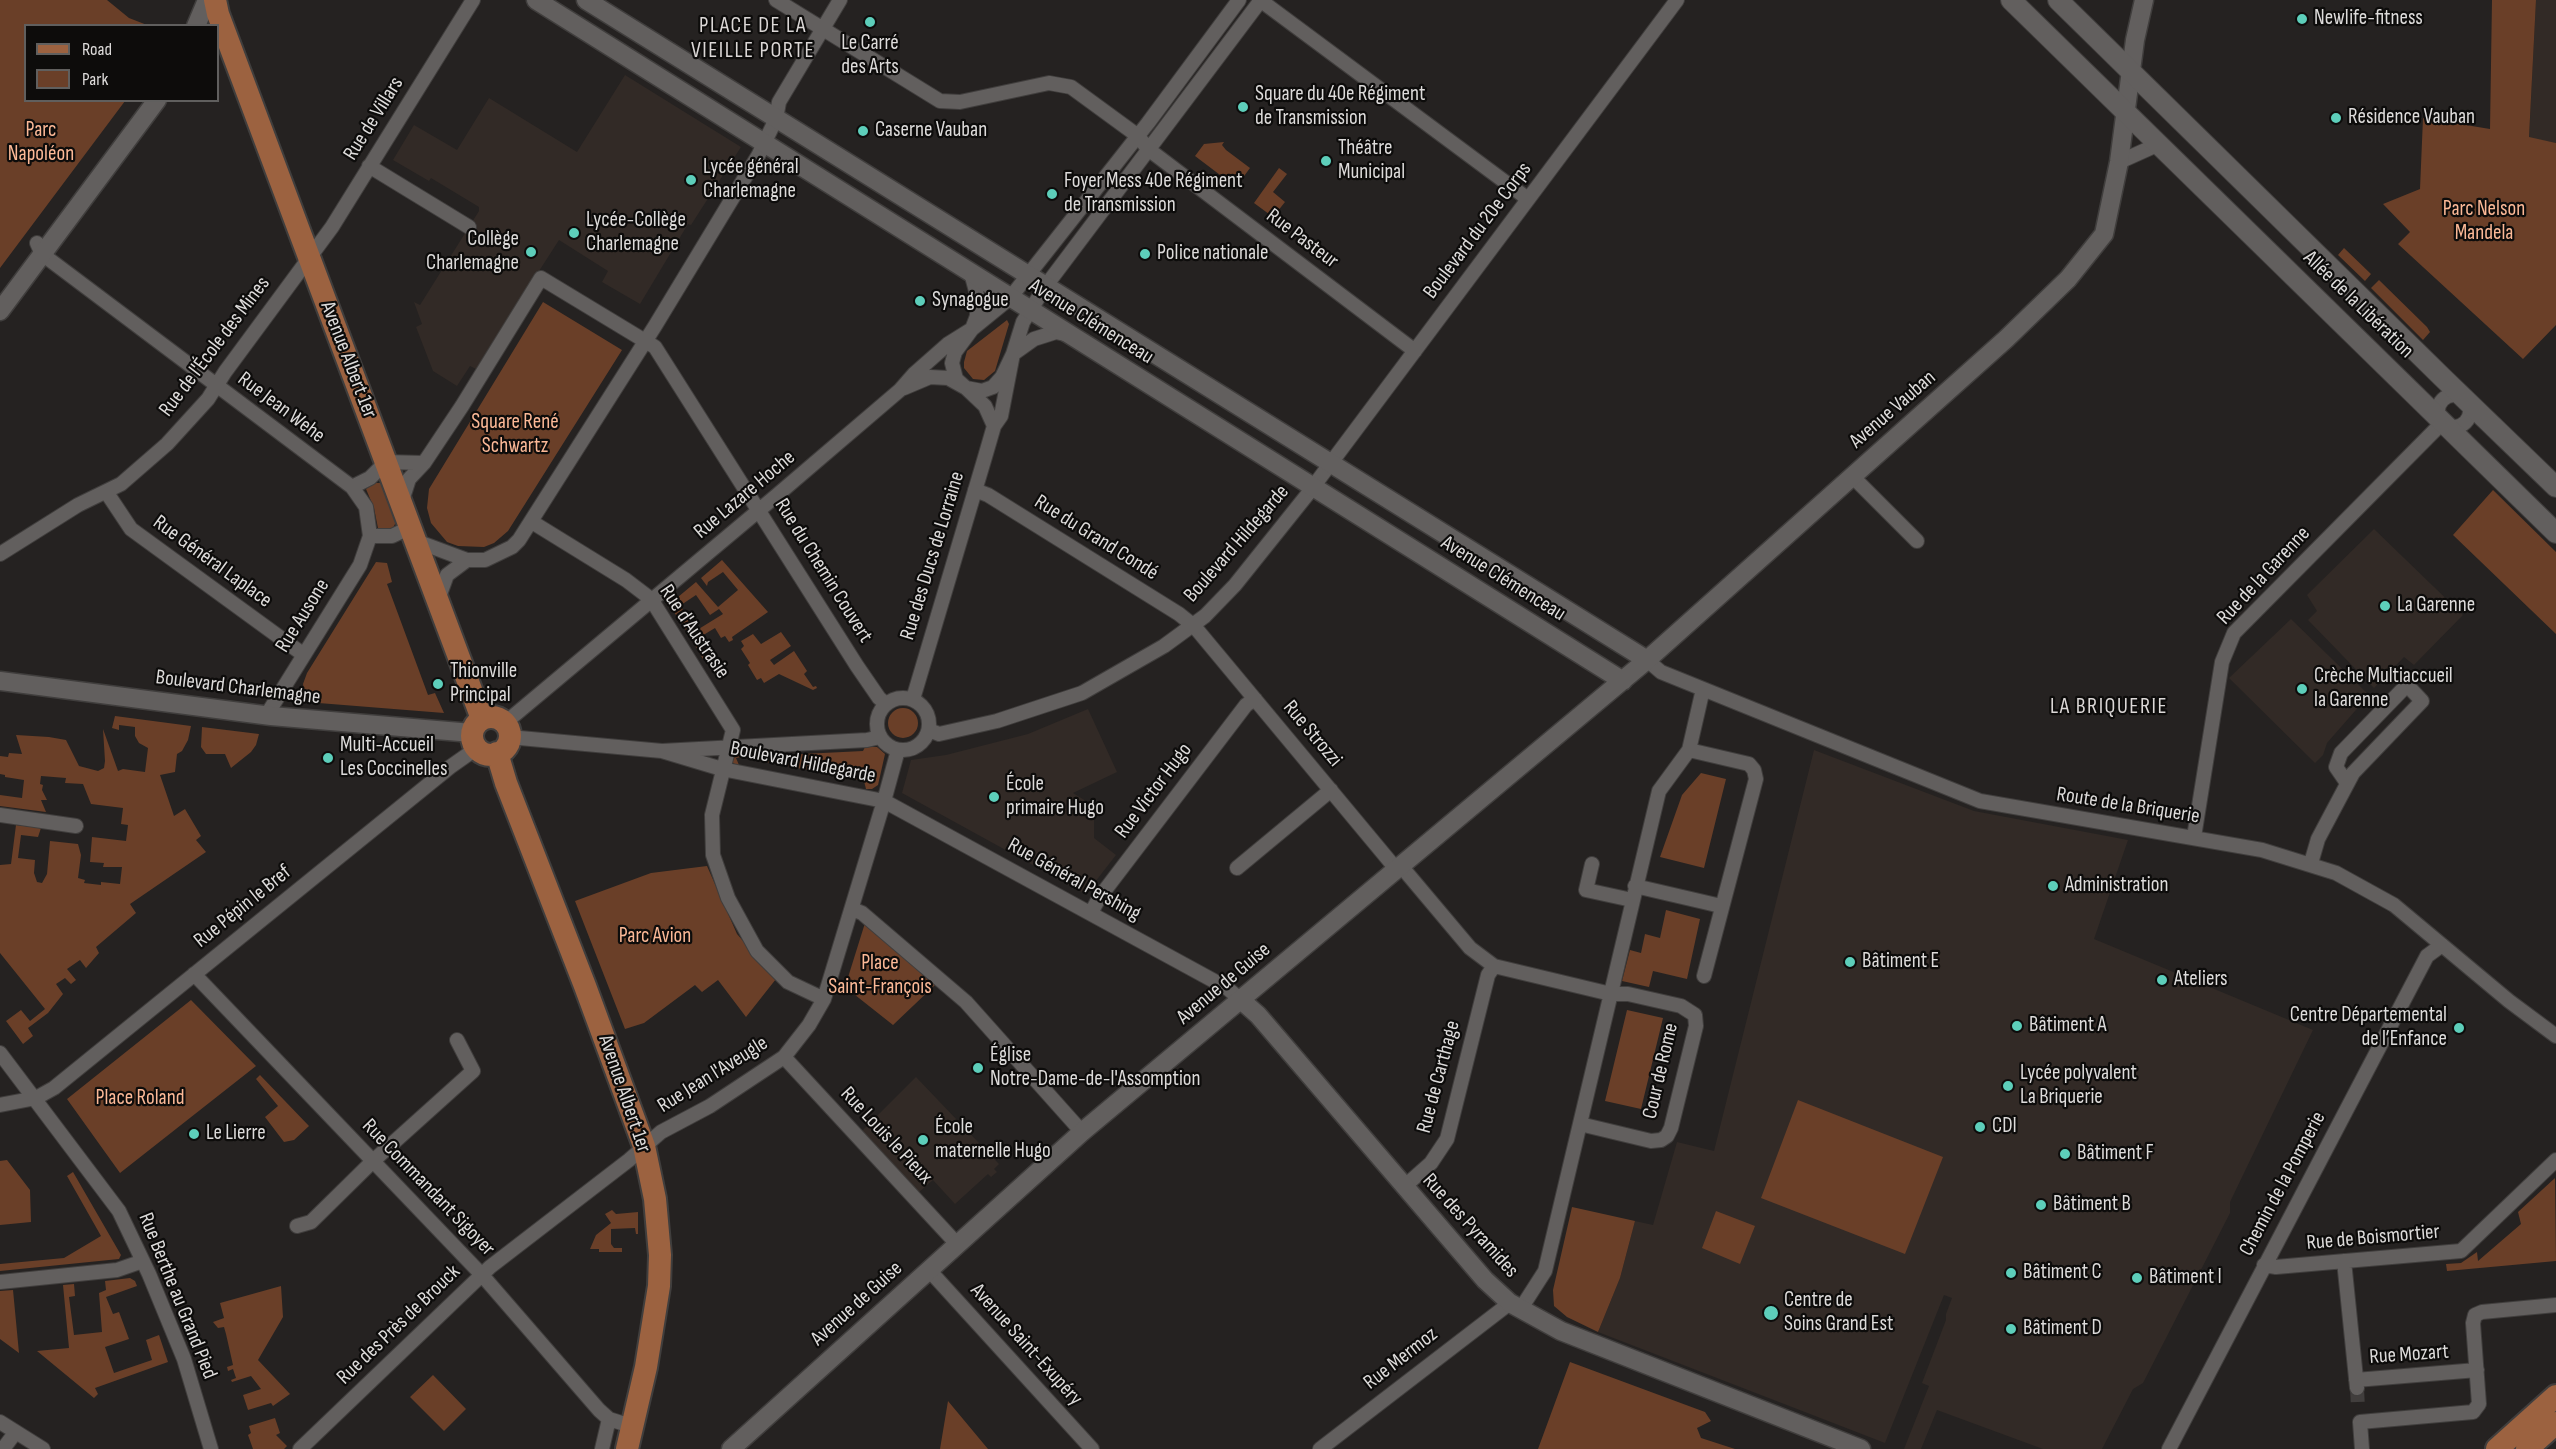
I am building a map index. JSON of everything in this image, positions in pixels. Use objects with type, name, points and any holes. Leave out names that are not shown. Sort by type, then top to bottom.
[{"type":"main road","name":"Allée de la Libération","points":[[2011,0],[2556,533]]},
{"type":"main road","name":"Allée de la Libération","points":[[2058,0],[2556,487]]},
{"type":"main road","name":"Avenue Albert 1er","points":[[214,10],[234,55],[644,1146],[655,1199],[660,1260],[659,1286],[648,1359],[627,1449]]},
{"type":"main road","points":[[2497,1449],[2556,1396]]},
{"type":"main road","points":[[2527,1449],[2556,1423]]},
{"type":"street","name":"Rue de Villars","points":[[310,259],[473,0]]},
{"type":"street","name":"Avenue Clémenceau","points":[[536,0],[1623,681]]},
{"type":"street","name":"Avenue Clémenceau","points":[[586,0],[1654,666]]},
{"type":"street","points":[[776,0],[823,27]]},
{"type":"street","points":[[370,536],[413,534],[467,560],[485,560],[512,547],[532,522],[758,156],[776,119],[779,102],[840,0]]},
{"type":"street","name":"Rue Lazare Hoche","points":[[490,736],[900,390],[914,374],[948,344],[972,329],[1010,298],[1138,136],[1239,0]]},
{"type":"street","points":[[1261,0],[1281,18],[1528,200]]},
{"type":"street","name":"Rue des Ducs de Lorraine","points":[[913,699],[994,426],[1001,416],[1013,354],[1023,322],[1046,286],[1261,0]]},
{"type":"street","name":"Boulevard du 20e Corps","points":[[1313,487],[1677,0]]},
{"type":"street","name":"Avenue Vauban","points":[[1654,666],[1852,476],[2006,339],[2068,279],[2104,234],[2119,162],[2131,72],[2144,0]]},
{"type":"street","points":[[198,24],[214,10]]},
{"type":"street","name":"Rue Pasteur","points":[[823,27],[940,101],[960,102],[1049,83],[1071,87],[1138,136],[1148,149],[1415,351]]},
{"type":"street","points":[[219,38],[223,40],[234,55]]},
{"type":"street","points":[[0,311],[36,250],[144,102]]},
{"type":"street","points":[[0,294],[155,102]]},
{"type":"street","points":[[2119,162],[2159,144]]},
{"type":"street","points":[[369,166],[470,227]]},
{"type":"street","name":"Rue Jean Wehe","points":[[36,250],[352,486]]},
{"type":"street","name":"Rue de l'École des Mines","points":[[0,554],[78,505],[122,484],[167,444],[208,399],[297,273],[310,259]]},
{"type":"street","points":[[971,273],[978,303],[972,329],[955,352],[952,363],[956,379],[985,406],[994,426]]},
{"type":"street","points":[[402,501],[409,479],[424,463],[462,406],[541,278],[645,342]]},
{"type":"street","points":[[900,390],[930,377],[948,378],[966,388],[982,391],[993,387],[1002,377],[1013,354],[1027,343],[1056,332],[1071,336]]},
{"type":"street","name":"Rue du Chemin Couvert","points":[[645,342],[655,347],[863,674],[879,698],[886,704]]},
{"type":"street","points":[[2451,396],[2466,400],[2470,415],[2464,424],[2451,427],[2443,422],[2439,414],[2442,402],[2451,396]]},
{"type":"street","name":"Rue de la Garenne","points":[[2194,837],[2222,662],[2234,633],[2443,422]]},
{"type":"street","points":[[352,486],[370,478],[386,462],[424,463]]},
{"type":"street","points":[[1852,476],[1917,541]]},
{"type":"street","name":"Rue Ausone","points":[[266,716],[360,565],[370,536],[366,507],[352,486]]},
{"type":"street","name":"Boulevard Hildegarde","points":[[929,730],[939,734],[997,722],[1082,693],[1164,646],[1194,626],[1235,585],[1313,487]]},
{"type":"street","name":"Rue du Grand Condé","points":[[975,490],[988,495],[1179,614],[1194,626]]},
{"type":"street","name":"Rue Général Laplace","points":[[107,493],[131,529],[304,655]]},
{"type":"street","name":"Rue d'Austrasie","points":[[532,522],[626,580],[651,599],[733,730],[712,815],[713,855],[728,898],[757,951],[788,982],[824,999]]},
{"type":"street","points":[[438,600],[447,575],[467,560]]},
{"type":"street","name":"Rue Strozzi","points":[[1194,626],[1399,868],[1470,948],[1494,966]]},
{"type":"street","name":"Avenue de Guise","points":[[731,1449],[1082,1132],[1623,681],[1654,666]]},
{"type":"street","name":"Route de la Briquerie","points":[[1654,666],[1703,689],[1980,801],[2014,809],[2262,850],[2311,863],[2336,873],[2394,905],[2509,1001],[2556,1036]]},
{"type":"street","name":"Boulevard Charlemagne","points":[[0,681],[266,716],[490,736]]},
{"type":"street","points":[[2311,863],[2318,839],[2353,773],[2422,701],[2407,686],[2341,753],[2336,766],[2347,783]]},
{"type":"street","points":[[1515,1307],[1545,1271],[1659,791],[1689,750],[1703,689]]},
{"type":"street","points":[[904,697],[913,699],[927,712],[929,730],[925,739],[917,746],[908,750],[898,750],[887,745],[880,736],[877,719],[886,704],[894,699],[904,697]]},
{"type":"street","name":"Rue Victor Hugo","points":[[1091,913],[1099,898],[1246,705],[1255,699]]},
{"type":"street","name":"Boulevard Hildegarde","points":[[490,736],[662,751],[867,740],[880,736]]},
{"type":"street","name":"Rue Pépin le Bref","points":[[36,1098],[54,1088],[490,736]]},
{"type":"street","name":"Boulevard Hildegarde","points":[[662,751],[723,769],[884,801],[898,750]]},
{"type":"street","points":[[1689,750],[1749,764],[1754,770],[1756,779],[1727,894],[1720,906],[1704,976]]},
{"type":"street","points":[[1237,868],[1331,790]]},
{"type":"street","name":"Rue Général Pershing","points":[[884,801],[1227,988],[1241,1000]]},
{"type":"street","name":"Rue Jean l'Aveugle","points":[[644,1146],[661,1132],[710,1106],[784,1057],[809,1025],[824,999],[884,801]]},
{"type":"street","points":[[0,815],[76,826]]},
{"type":"street","points":[[1592,864],[1586,890],[1633,893],[1720,906]]},
{"type":"street","points":[[852,909],[862,913],[966,1002],[1082,1132]]},
{"type":"street","name":"Chemin de la Pomperie","points":[[2169,1449],[2427,956],[2442,945]]},
{"type":"street","points":[[1494,966],[1611,994]]},
{"type":"street","name":"Rue de Carthage","points":[[1405,1186],[1431,1163],[1447,1139],[1488,975],[1494,966]]},
{"type":"street","name":"Rue Commandant Sigoyer","points":[[194,974],[482,1275],[609,1419]]},
{"type":"street","name":"Cour de Rome","points":[[1580,1124],[1651,1141],[1661,1140],[1667,1136],[1671,1128],[1696,1026],[1695,1015],[1681,1006],[1629,994],[1611,994]]},
{"type":"street","name":"Rue des Pyramides","points":[[1241,1000],[1258,1015],[1485,1280],[1515,1307],[1560,1331],[1861,1449]]},
{"type":"street","points":[[297,1226],[311,1222],[373,1161],[472,1071],[457,1040]]},
{"type":"street","name":"Rue Berthe au Grand Pied","points":[[0,1053],[119,1211],[143,1261],[184,1359],[210,1449]]},
{"type":"street","name":"Rue Louis le Pieux","points":[[784,1057],[957,1244]]},
{"type":"street","points":[[0,1105],[36,1098]]},
{"type":"street","name":"Rue des Près de Brouck","points":[[300,1449],[482,1275],[644,1146]]},
{"type":"street","name":"Rue de Boismortier","points":[[2264,1265],[2276,1267],[2461,1251],[2556,1160]]},
{"type":"street","points":[[0,1282],[117,1270],[143,1261]]},
{"type":"street","name":"Rue Mozart","points":[[2344,1261],[2356,1384],[2477,1370]]},
{"type":"street","name":"Avenue Saint-Exupéry","points":[[929,1270],[1092,1449]]},
{"type":"street","name":"Rue Mozart","points":[[2362,1449],[2359,1415],[2473,1412],[2479,1404],[2473,1323],[2475,1315],[2482,1312],[2556,1305]]},
{"type":"street","name":"Rue Mermoz","points":[[1320,1449],[1515,1307]]},
{"type":"street","points":[[602,1449],[609,1419],[631,1426]]},
{"type":"street","points":[[0,1422],[43,1449]]},
{"type":"street","points":[[3,1449],[15,1433]]},
{"type":"shaded area","points":[[2536,0],[2556,0],[2556,143],[2529,138]]},
{"type":"shaded area","name":"Lycée-Collège Charlemagne","points":[[625,75],[741,147],[691,225],[688,224],[640,304],[602,282],[608,271],[559,240],[476,369],[470,366],[457,386],[433,371],[416,327],[422,324],[414,302],[420,305],[479,211],[479,207],[431,178],[429,181],[393,160],[414,125],[457,150],[489,98],[577,152]]},
{"type":"shaded area","name":"La Garenne","points":[[2374,529],[2463,615],[2414,665],[2404,657],[2374,688],[2308,620],[2317,611],[2307,595]]},
{"type":"shaded area","name":"Crèche Multiaccueil la Garenne","points":[[2291,619],[2369,695],[2327,743],[2323,755],[2315,763],[2229,678]]},
{"type":"shaded area","name":"École primaire Hugo","points":[[1088,709],[1117,772],[1073,793],[1086,801],[1091,808],[1094,818],[1094,838],[1116,855],[1088,891],[1082,892],[902,793],[911,760],[946,755],[1028,734]]},
{"type":"shaded area","name":"Lycée polyvalent La Briquerie","points":[[1814,750],[1974,811],[2128,840],[2094,939],[2313,1030],[2230,1202],[2230,1213],[2143,1383],[2133,1389],[2102,1449],[2043,1449],[1937,1410],[1921,1449],[1904,1449],[1929,1386],[1922,1383],[1952,1298],[1944,1295],[1885,1443],[1598,1332],[1620,1278],[1635,1221],[1653,1225],[1677,1142],[1714,1151]]},
{"type":"shaded area","name":"École maternelle Hugo","points":[[916,1077],[999,1164],[994,1169],[997,1172],[991,1177],[988,1174],[955,1204],[933,1180],[918,1193],[862,1131]]},
{"type":"green space","name":"Parc Napoléon","points":[[0,0],[107,0],[129,18],[144,24],[24,24],[24,102],[124,102],[0,268]]},
{"type":"green space","name":"Parc Nelson Mandela","points":[[2492,0],[2536,0],[2529,137],[2556,143],[2556,325],[2523,359],[2398,244],[2410,232],[2383,204],[2420,189],[2423,118],[2490,129]]},
{"type":"green space","points":[[1224,142],[1222,145],[1226,150],[1250,168],[1236,187],[1195,156],[1204,144]]},
{"type":"green space","points":[[1279,168],[1287,174],[1273,192],[1285,202],[1273,217],[1254,203]]},
{"type":"green space","points":[[2344,248],[2371,274],[2365,281],[2338,255]]},
{"type":"green space","points":[[2379,280],[2427,327],[2430,332],[2423,340],[2371,288]]},
{"type":"green space","name":"Square René Schwartz","points":[[543,302],[622,350],[508,531],[494,543],[484,547],[458,546],[447,542],[431,523],[427,508],[429,489]]},
{"type":"green space","points":[[1007,320],[1009,324],[995,371],[984,380],[973,379],[964,368],[967,351]]},
{"type":"green space","points":[[374,483],[382,483],[397,520],[393,528],[382,530],[378,528],[374,508],[366,489]]},
{"type":"green space","points":[[2493,490],[2556,552],[2556,634],[2453,535]]},
{"type":"green space","points":[[722,560],[768,612],[732,637],[733,640],[729,642],[725,636],[721,638],[715,628],[700,637],[709,654],[703,659],[689,635],[723,614],[719,609],[710,615],[696,595],[681,605],[684,614],[693,623],[686,630],[672,609],[672,602],[696,582],[718,607],[738,590],[723,572],[708,582],[707,586],[701,578]]},
{"type":"green space","points":[[376,562],[387,563],[392,582],[387,584],[428,695],[435,693],[444,713],[306,702],[303,684],[307,673]]},
{"type":"green space","points":[[781,632],[791,646],[770,660],[774,665],[794,651],[807,671],[804,674],[813,687],[817,688],[813,690],[779,674],[764,683],[761,678],[757,680],[741,649],[744,646],[741,641],[753,634],[761,644]]},
{"type":"green space","points":[[903,708],[914,712],[918,723],[914,734],[903,738],[892,734],[888,723],[892,712]]},
{"type":"green space","points":[[115,716],[191,726],[188,740],[182,751],[177,754],[175,772],[160,775],[174,816],[185,809],[201,836],[196,840],[206,852],[130,904],[136,913],[96,947],[99,953],[86,968],[80,960],[67,969],[76,980],[71,984],[65,978],[56,984],[63,994],[48,1013],[28,1028],[33,1036],[23,1044],[6,1021],[21,1010],[30,1021],[45,1009],[0,953],[0,865],[11,864],[16,825],[41,828],[38,837],[21,835],[18,858],[35,860],[34,873],[37,882],[42,883],[47,874],[50,841],[78,844],[81,855],[78,878],[85,880],[84,883],[101,885],[101,882],[120,884],[122,867],[103,867],[104,863],[90,862],[92,837],[126,841],[128,825],[121,824],[123,808],[91,804],[83,784],[65,783],[66,778],[41,776],[40,784],[43,785],[42,790],[47,800],[41,800],[46,812],[0,806],[0,795],[22,798],[24,780],[0,774],[0,756],[8,757],[9,753],[22,754],[16,735],[49,737],[66,740],[79,766],[98,771],[104,768],[105,761],[103,729],[118,771],[123,769],[145,772],[148,748],[139,743],[135,736],[135,727],[119,725],[119,730],[112,728]]},
{"type":"green space","points":[[202,727],[259,734],[251,752],[231,768],[225,754],[206,754],[201,747]]},
{"type":"green space","points":[[865,747],[877,747],[885,754],[878,785],[872,789],[866,789],[864,781],[741,757],[736,758],[739,765],[736,765],[732,762],[731,757],[737,753],[741,753],[742,757],[863,751]]},
{"type":"green space","points":[[1701,773],[1726,779],[1704,868],[1660,857],[1682,795]]},
{"type":"green space","name":"Parc Avion","points":[[707,866],[737,934],[776,979],[746,1017],[718,980],[702,992],[695,985],[644,1023],[625,1029],[575,901],[651,873]]},
{"type":"green space","points":[[1666,910],[1700,919],[1687,979],[1653,971],[1649,987],[1622,981],[1630,950],[1641,953],[1645,934],[1660,938]]},
{"type":"green space","name":"Place Saint-François","points":[[865,923],[935,985],[893,1025],[845,987]]},
{"type":"green space","name":"Place Roland","points":[[191,1000],[256,1066],[120,1173],[67,1099]]},
{"type":"green space","points":[[1627,1010],[1663,1018],[1641,1109],[1605,1101]]},
{"type":"green space","points":[[260,1075],[309,1126],[294,1140],[284,1142],[265,1117],[278,1106],[256,1079]]},
{"type":"green space","points":[[1798,1100],[1943,1157],[1905,1254],[1761,1198]]},
{"type":"green space","points":[[7,1160],[30,1190],[31,1222],[0,1225],[0,1161]]},
{"type":"green space","points":[[73,1172],[121,1255],[119,1259],[0,1271],[0,1264],[64,1258],[101,1236],[67,1176]]},
{"type":"green space","points":[[2555,1178],[2556,1261],[2447,1271],[2446,1264],[2461,1263],[2477,1252],[2478,1261],[2521,1224],[2518,1212]]},
{"type":"green space","points":[[1572,1207],[1635,1221],[1620,1278],[1598,1332],[1567,1317],[1554,1306],[1553,1290]]},
{"type":"green space","points":[[612,1210],[616,1214],[638,1212],[638,1234],[635,1228],[611,1229],[611,1244],[614,1248],[622,1248],[622,1252],[599,1252],[599,1249],[590,1249],[596,1235],[611,1223],[605,1214]]},
{"type":"green space","points":[[1716,1211],[1755,1226],[1740,1264],[1702,1248]]},
{"type":"green space","points":[[130,1278],[137,1286],[106,1297],[113,1314],[119,1312],[129,1339],[105,1347],[114,1373],[152,1360],[146,1340],[159,1335],[168,1362],[95,1388],[98,1394],[94,1398],[37,1351],[69,1348],[63,1285],[74,1284],[75,1296],[69,1297],[74,1335],[102,1332],[99,1293],[106,1290],[105,1281]]},
{"type":"green space","points":[[281,1286],[283,1317],[258,1360],[290,1394],[273,1406],[271,1403],[248,1410],[243,1395],[261,1389],[251,1376],[232,1382],[231,1380],[236,1378],[233,1369],[228,1371],[227,1367],[233,1365],[224,1327],[218,1328],[213,1322],[224,1318],[220,1303]]},
{"type":"green space","points":[[13,1290],[19,1353],[0,1339],[0,1291]]},
{"type":"green space","points":[[1570,1362],[1705,1412],[1711,1421],[1697,1428],[1701,1438],[1735,1449],[1538,1449]]},
{"type":"green space","points":[[433,1375],[466,1409],[444,1431],[410,1397]]},
{"type":"green space","points":[[948,1401],[988,1449],[940,1449]]},
{"type":"green space","points":[[275,1418],[280,1433],[276,1435],[287,1446],[284,1449],[253,1449],[248,1435],[251,1433],[249,1426]]},
{"type":"tunnel","points":[[2357,1388],[2358,1408]]},
{"type":"place","name":"Newlife-fitness","points":[[2302,19]]},
{"type":"place","name":"Le Carré des Arts","points":[[870,22]]},
{"type":"place","name":"Square du 40e Régiment de Transmission","points":[[1243,107]]},
{"type":"place","name":"Résidence Vauban","points":[[2336,118]]},
{"type":"place","name":"Caserne Vauban","points":[[863,131]]},
{"type":"place","name":"Théâtre Municipal","points":[[1326,161]]},
{"type":"place","name":"Lycée général Charlemagne","points":[[691,180]]},
{"type":"place","name":"Foyer Mess 40e Régiment de Transmission","points":[[1052,194]]},
{"type":"place","name":"Lycée-Collège Charlemagne","points":[[574,233]]},
{"type":"place","name":"Collège Charlemagne","points":[[531,252]]},
{"type":"place","name":"Police nationale","points":[[1145,254]]},
{"type":"place","name":"Synagogue","points":[[920,301]]},
{"type":"place","name":"La Garenne","points":[[2385,606]]},
{"type":"place","name":"Thionville Principal","points":[[438,684]]},
{"type":"place","name":"Crèche Multiaccueil la Garenne","points":[[2302,689]]},
{"type":"place","name":"Multi-Accueil Les Coccinelles","points":[[328,758]]},
{"type":"place","name":"École primaire Hugo","points":[[994,797]]},
{"type":"place","name":"Administration","points":[[2053,886]]},
{"type":"place","name":"Bâtiment E","points":[[1850,962]]},
{"type":"place","name":"Ateliers","points":[[2162,980]]},
{"type":"place","name":"Bâtiment A","points":[[2017,1026]]},
{"type":"place","name":"Centre Départemental de l’Enfance","points":[[2459,1028]]},
{"type":"place","name":"Église Notre-Dame-de-l'Assomption","points":[[978,1068]]},
{"type":"place","name":"Lycée polyvalent La Briquerie","points":[[2008,1086]]},
{"type":"place","name":"CDI","points":[[1980,1127]]},
{"type":"place","name":"Le Lierre","points":[[194,1134]]},
{"type":"place","name":"École maternelle Hugo","points":[[923,1140]]},
{"type":"place","name":"Bâtiment F","points":[[2065,1154]]},
{"type":"place","name":"Bâtiment B","points":[[2041,1205]]},
{"type":"place","name":"Bâtiment C","points":[[2011,1273]]},
{"type":"place","name":"Bâtiment I","points":[[2137,1278]]},
{"type":"place","name":"Centre de Soins Grand Est","points":[[1771,1313]]},
{"type":"place","name":"Bâtiment D","points":[[2011,1329]]},
{"type":"district","name":"PLACE DE LA VIEILLE PORTE","points":[[753,38]]},
{"type":"district","name":"LA BRIQUERIE","points":[[2109,707]]}]
